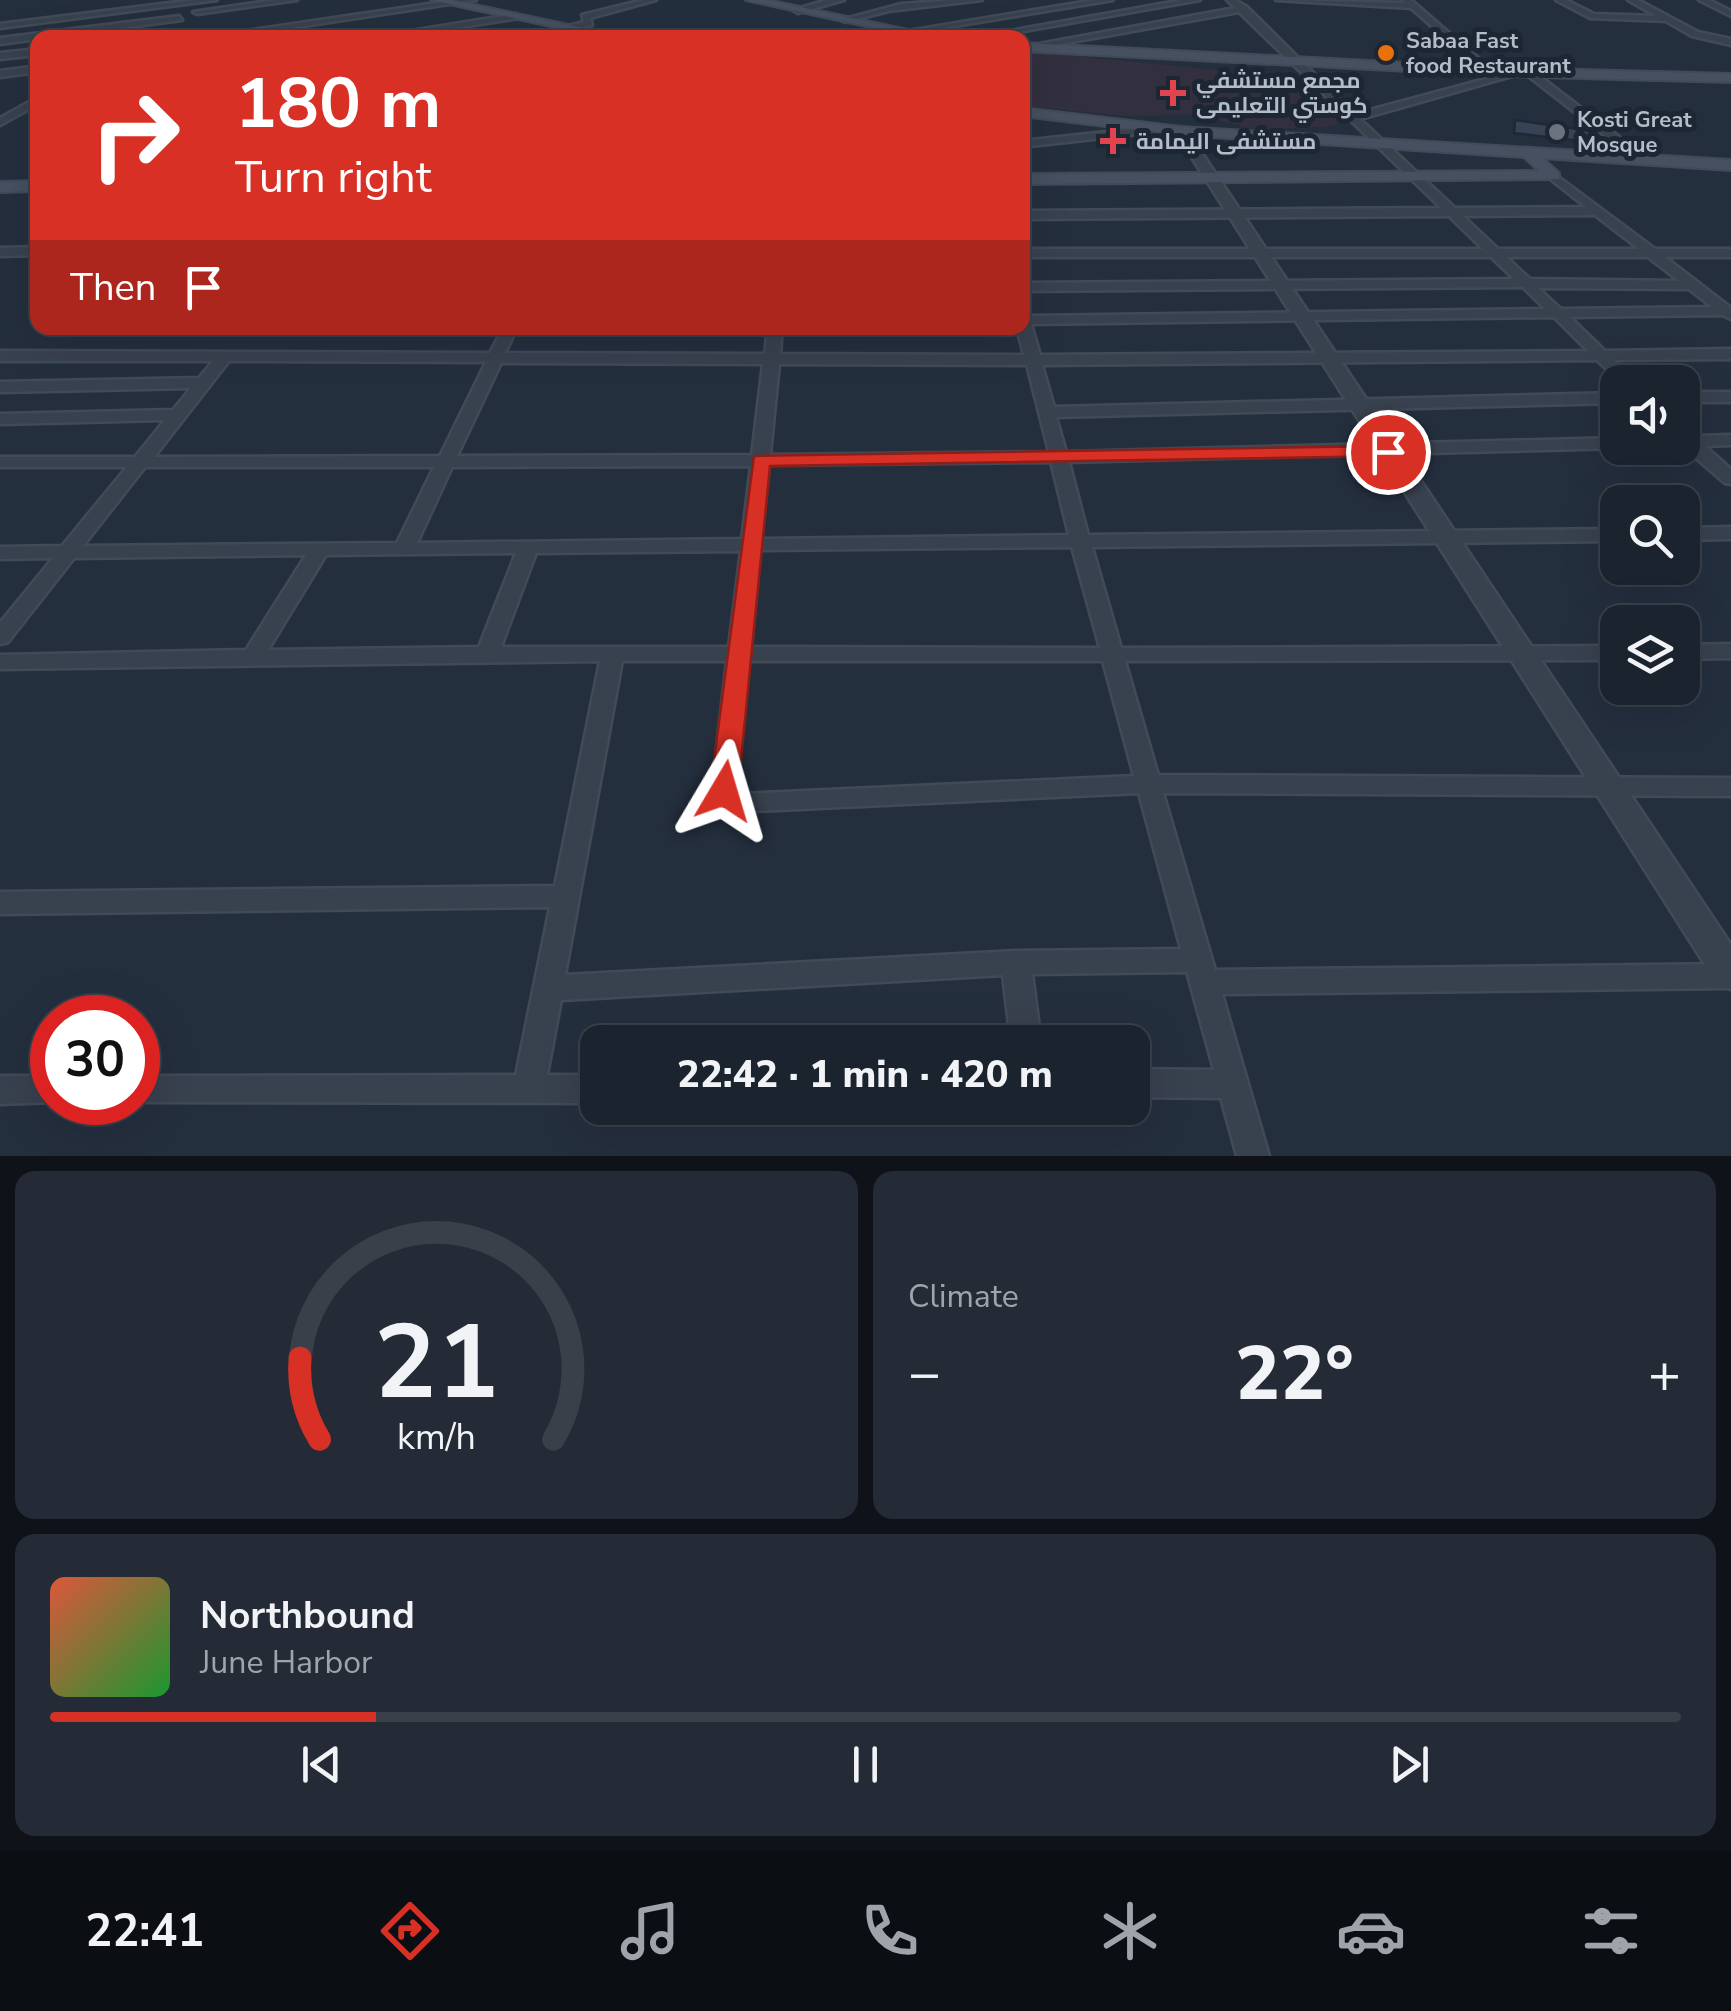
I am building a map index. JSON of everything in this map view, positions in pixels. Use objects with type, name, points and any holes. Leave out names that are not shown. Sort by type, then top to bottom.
[{"type":"main road","points":[[436,0],[584,30]]},
{"type":"main road","points":[[751,0],[895,30]]},
{"type":"main road","points":[[1030,42],[1488,71],[1727,81]]},
{"type":"main road","points":[[1030,113],[1149,129],[1186,140],[1213,133],[1381,140],[1731,165]]},
{"type":"main road","points":[[1524,149],[1552,176]]},
{"type":"main road","points":[[1030,180],[1552,176]]},
{"type":"main road","points":[[0,186],[30,186]]},
{"type":"street","points":[[0,26],[213,0]]},
{"type":"street","points":[[160,30],[213,0]]},
{"type":"street","points":[[260,30],[472,0]]},
{"type":"street","points":[[573,30],[589,24],[586,17],[652,0]]},
{"type":"street","points":[[798,10],[839,0]]},
{"type":"street","points":[[845,20],[927,0],[989,18]]},
{"type":"street","points":[[889,9],[978,0]]},
{"type":"street","points":[[1051,0],[1106,15]]},
{"type":"street","points":[[917,30],[1109,0]]},
{"type":"street","points":[[1168,0],[1180,3]]},
{"type":"street","points":[[1019,30],[1196,0]]},
{"type":"street","points":[[1231,0],[1612,365]]},
{"type":"street","points":[[1280,0],[1409,3],[1488,71]]},
{"type":"street","points":[[1560,0],[1593,16],[1666,19]]},
{"type":"street","points":[[1632,0],[1695,34],[1731,42]]},
{"type":"street","points":[[1703,0],[1731,14]]},
{"type":"street","points":[[96,1],[119,26]]},
{"type":"street","points":[[98,30],[282,2],[294,4]]},
{"type":"street","points":[[1150,8],[1188,18]]},
{"type":"street","points":[[1030,43],[1044,44],[1244,9]]},
{"type":"street","points":[[305,16],[317,22]]},
{"type":"street","points":[[425,30],[516,16]]},
{"type":"street","points":[[352,18],[369,30]]},
{"type":"street","points":[[960,22],[991,30]]},
{"type":"street","points":[[878,30],[884,28]]},
{"type":"street","points":[[0,41],[30,38]]},
{"type":"street","points":[[0,56],[30,53]]},
{"type":"street","points":[[0,74],[30,70]]},
{"type":"street","points":[[1355,117],[1523,72],[1640,158]]},
{"type":"street","points":[[1,121],[30,105]]},
{"type":"street","points":[[1030,143],[1149,129]]},
{"type":"street","points":[[1186,140],[1731,975]]},
{"type":"street","points":[[1552,176],[1728,313]]},
{"type":"street","points":[[1030,215],[1597,211]]},
{"type":"street","points":[[1030,254],[1492,250],[1731,253]]},
{"type":"street","points":[[1,252],[30,251]]},
{"type":"street","points":[[1030,287],[1523,282],[1731,293]]},
{"type":"street","points":[[1030,319],[1728,313]]},
{"type":"street","points":[[403,551],[451,459],[507,335]]},
{"type":"street","points":[[774,335],[724,791],[734,803],[1150,784],[1731,787]]},
{"type":"street","points":[[1027,335],[1252,1156]]},
{"type":"street","points":[[0,356],[1032,360],[1731,354]]},
{"type":"street","points":[[0,637],[226,355]]},
{"type":"street","points":[[0,387],[202,384]]},
{"type":"street","points":[[1700,397],[1731,396]]},
{"type":"street","points":[[1047,412],[1600,398]]},
{"type":"street","points":[[0,418],[176,415]]},
{"type":"street","points":[[1700,439],[1731,440]]},
{"type":"street","points":[[0,462],[761,460],[1388,452],[1600,444]]},
{"type":"street","points":[[1700,452],[1731,479]]},
{"type":"street","points":[[1700,534],[1731,533]]},
{"type":"street","points":[[0,553],[1600,535]]},
{"type":"street","points":[[487,656],[527,550]]},
{"type":"street","points":[[254,654],[319,551]]},
{"type":"street","points":[[1700,652],[1731,652]]},
{"type":"street","points":[[0,662],[254,654],[1116,657],[1600,653]]},
{"type":"street","points":[[529,1090],[612,654]]},
{"type":"street","points":[[0,903],[564,896]]},
{"type":"street","points":[[549,988],[1016,963],[1199,971],[1731,975]]},
{"type":"street","points":[[1016,963],[1024,1025]]},
{"type":"street","points":[[1150,1083],[1232,1084]]},
{"type":"street","points":[[160,1090],[580,1089]]},
{"type":"street","points":[[0,1090],[30,1090]]},
{"type":"shaded area","name":"مجمع مستشفي كوستي التعليمى","points":[[1030,52],[1308,79],[1348,114],[1334,126],[1257,130],[1199,115],[1125,116],[1030,107]]},
{"type":"building","points":[[1515,120],[1592,131],[1599,136],[1598,143],[1514,133]]},
{"type":"place","name":"Sabaa Fast food Restaurant","points":[[1386,53]]},
{"type":"place","name":"مجمع مستشفي كوستي التعليمى","points":[[1173,93]]},
{"type":"place","name":"Kosti Great Mosque","points":[[1557,132]]},
{"type":"place","name":"مستشفى اليمامة","points":[[1113,141]]},
{"type":"route","points":[[724,791],[761,460],[1388,452]]}]
